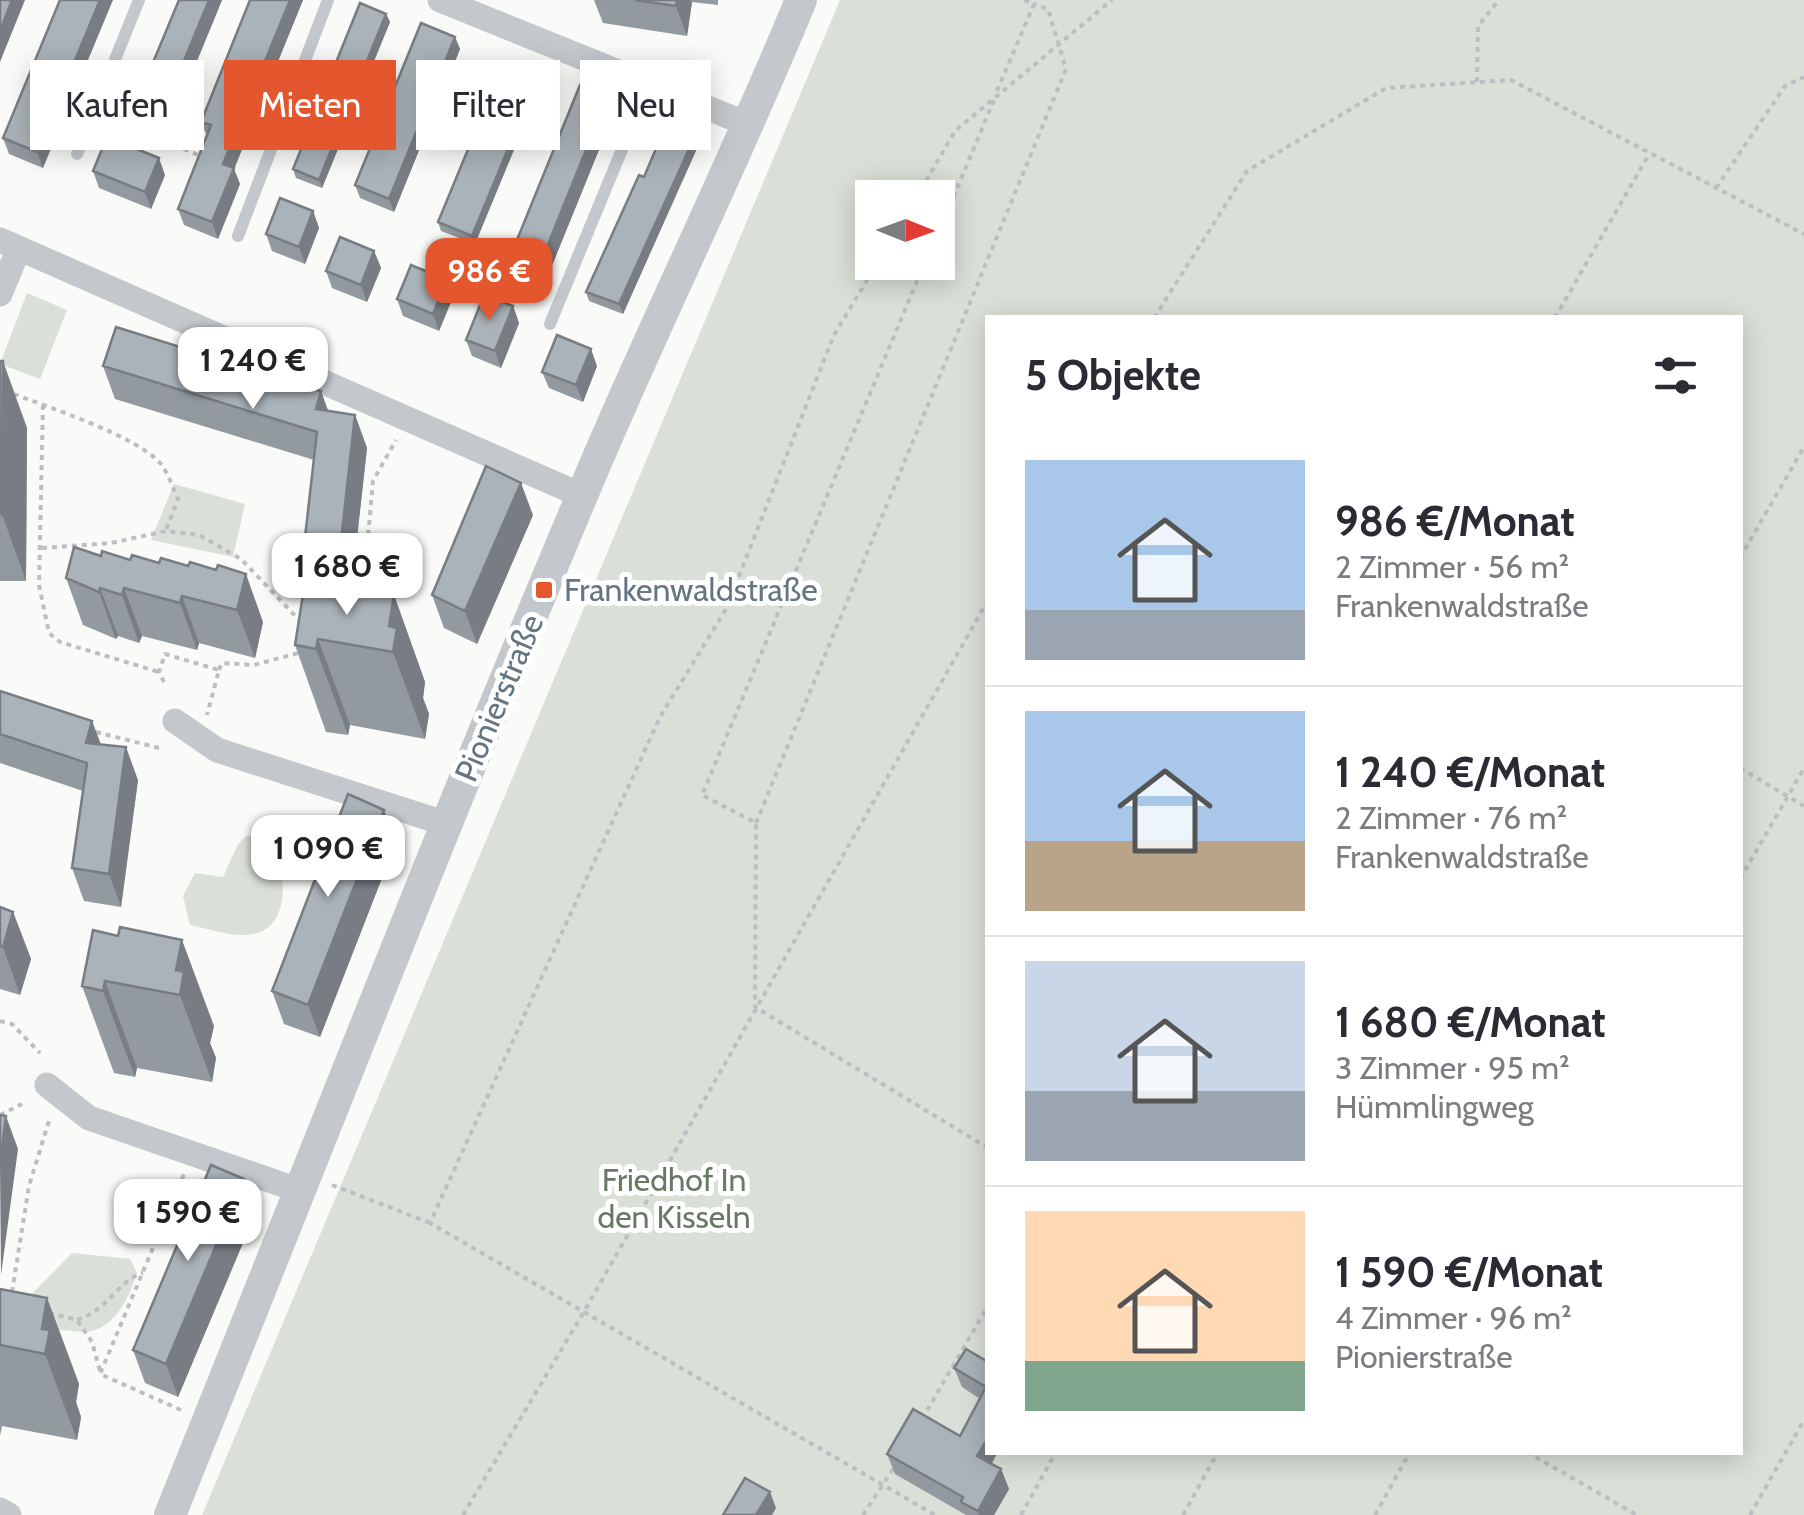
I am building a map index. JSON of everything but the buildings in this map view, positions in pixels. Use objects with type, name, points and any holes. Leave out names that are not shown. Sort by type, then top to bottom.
[{"type":"street","points":[[440,0],[589,60]]},
{"type":"street","name":"Pionierstraße","points":[[170,1515],[446,824],[583,496],[750,125],[800,0]]},
{"type":"street","points":[[711,109],[750,125]]},
{"type":"street","points":[[0,294],[10,245],[583,496]]},
{"type":"street","points":[[175,721],[217,750],[446,824]]},
{"type":"street","points":[[47,1085],[89,1118],[305,1183]]},
{"type":"street","points":[[0,1510],[9,1515]]},
{"type":"lane","points":[[115,60],[139,0]]},
{"type":"lane","points":[[238,236],[328,0]]},
{"type":"lane","points":[[77,154],[79,150]]},
{"type":"lane","points":[[550,324],[621,150]]},
{"type":"path","points":[[755,1007],[756,824],[1066,69],[1048,9],[1024,0]]},
{"type":"path","points":[[926,180],[955,131],[1112,0]]},
{"type":"path","points":[[1477,82],[1478,26],[1499,0]]},
{"type":"path","points":[[955,193],[1034,4]]},
{"type":"path","points":[[1716,188],[1785,86],[1804,77]]},
{"type":"path","points":[[1156,315],[1248,171],[1386,88],[1511,80],[1804,234]]},
{"type":"path","points":[[187,150],[204,157]]},
{"type":"path","points":[[1557,315],[1650,154]]},
{"type":"path","points":[[430,1224],[660,717],[726,609],[834,335],[867,280]]},
{"type":"path","points":[[756,824],[702,795],[917,280]]},
{"type":"path","points":[[0,389],[142,449],[162,465],[178,499],[166,531]]},
{"type":"path","points":[[42,405],[40,585],[49,633],[60,642],[159,672],[164,682]]},
{"type":"path","points":[[347,603],[362,570],[373,482],[400,434]]},
{"type":"path","points":[[1743,553],[1804,447]]},
{"type":"path","points":[[40,548],[111,543],[166,531],[199,535],[242,559],[307,630]]},
{"type":"path","points":[[463,1515],[585,1310],[985,605]]},
{"type":"path","points":[[207,715],[222,663],[254,665],[306,650]]},
{"type":"path","points":[[159,672],[166,654],[219,670]]},
{"type":"path","points":[[86,729],[160,748]]},
{"type":"path","points":[[1743,874],[1804,768]]},
{"type":"path","points":[[1743,770],[1804,806]]},
{"type":"path","points":[[755,1007],[985,1146]]},
{"type":"path","points":[[0,1021],[12,1024],[40,1053]]},
{"type":"path","points":[[0,1114],[22,1104]]},
{"type":"path","points":[[10,1307],[28,1186],[49,1121]]},
{"type":"path","points":[[100,1374],[186,1168]]},
{"type":"path","points":[[305,1183],[430,1224],[935,1515]]},
{"type":"path","points":[[43,1312],[77,1320],[95,1314],[132,1276],[143,1273]]},
{"type":"path","points":[[922,1420],[985,1311]]},
{"type":"path","points":[[77,1320],[92,1342],[100,1374]]},
{"type":"path","points":[[100,1374],[190,1414]]},
{"type":"path","points":[[1750,1515],[1804,1420]]},
{"type":"path","points":[[863,1515],[903,1452]]},
{"type":"path","points":[[1021,1515],[1054,1455]]},
{"type":"path","points":[[1182,1515],[1216,1455]]},
{"type":"path","points":[[1375,1515],[1408,1455]]},
{"type":"path","points":[[1532,1455],[1637,1515]]},
{"type":"green space","name":"Friedhof In den Kisseln","points":[[840,0],[1804,0],[1804,1515],[202,1515]]},
{"type":"green space","points":[[27,293],[67,310],[40,379],[0,364]]},
{"type":"green space","points":[[174,484],[245,504],[233,557],[151,540]]},
{"type":"green space","points":[[257,835],[274,852],[281,875],[282,900],[274,921],[247,935],[190,925],[183,896],[195,873],[223,877],[238,844],[246,836]]},
{"type":"green space","points":[[72,1253],[130,1259],[137,1273],[115,1316],[92,1331],[58,1330],[28,1298]]},
{"type":"place","name":"Frankenwaldstraße","points":[[544,590]]}]
